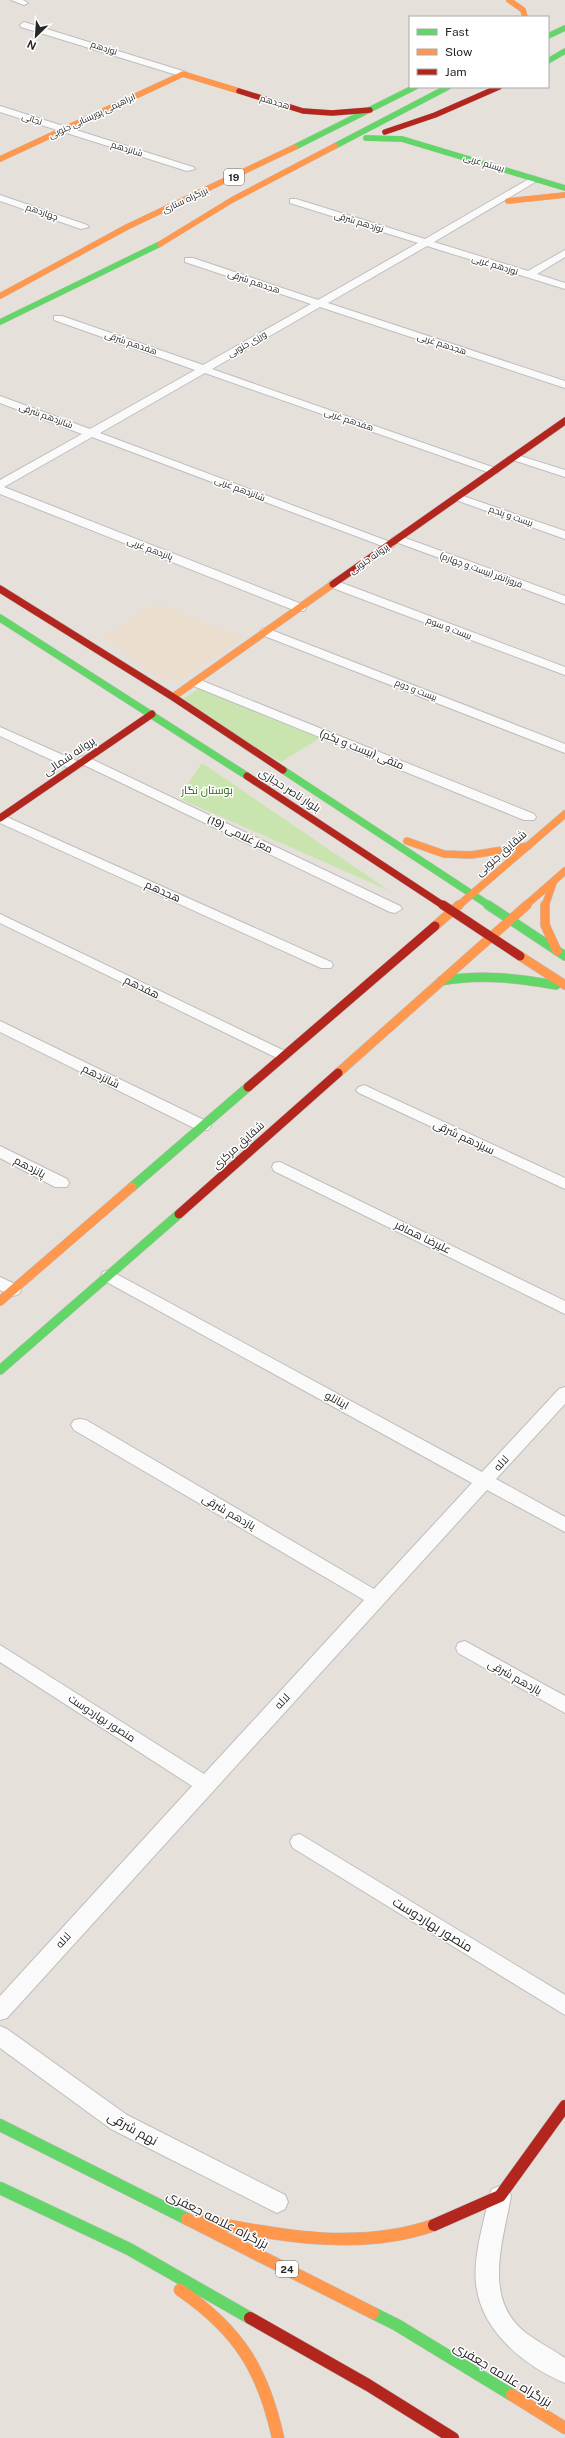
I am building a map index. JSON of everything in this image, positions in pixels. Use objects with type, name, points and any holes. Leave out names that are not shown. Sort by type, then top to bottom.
[{"type":"main road","points":[[509,0],[523,10],[525,16]]},
{"type":"main road","points":[[549,36],[565,28]]},
{"type":"main road","points":[[549,60],[565,50]]},
{"type":"main road","name":"هجدهم","points":[[183,74],[303,111],[332,113],[370,110]]},
{"type":"main road","name":"ابراهیمی پوربسابی جنوبی","points":[[0,159],[183,74]]},
{"type":"main road","name":"بزرگراه ستاری","points":[[0,296],[127,227],[183,202],[413,88]]},
{"type":"main road","name":"19","points":[[0,322],[151,249],[232,200],[336,147],[446,88]]},
{"type":"main road","name":"19","points":[[336,147],[435,115],[497,88]]},
{"type":"main road","points":[[303,111],[317,118],[320,123],[315,137]]},
{"type":"main road","points":[[393,129],[402,139]]},
{"type":"main road","name":"بیستم غربی","points":[[366,138],[402,139],[565,188]]},
{"type":"main road","points":[[508,201],[541,196],[565,195]]},
{"type":"main road","points":[[154,236],[232,200]]},
{"type":"main road","points":[[134,234],[134,231],[183,202]]},
{"type":"main road","points":[[54,267],[104,245],[115,244]]},
{"type":"main road","points":[[21,312],[56,286],[124,250]]},
{"type":"main road","name":"پروانه جنوبی","points":[[173,697],[565,421]]},
{"type":"main road","name":"بلوار ناصر حجازی","points":[[0,589],[173,697],[561,953]]},
{"type":"main road","name":"بلوار ناصر حجازی","points":[[0,618],[152,714],[565,986]]},
{"type":"main road","name":"پروانه شمالی","points":[[0,818],[152,714]]},
{"type":"main road","name":"شقایق جنوبی","points":[[452,911],[565,814]]},
{"type":"main road","points":[[381,833],[444,854],[471,855],[528,846]]},
{"type":"main road","points":[[490,937],[565,871]]},
{"type":"main road","points":[[554,881],[543,904],[543,913],[547,934],[561,953]]},
{"type":"main road","points":[[0,1301],[6,1286],[203,1126],[452,911]]},
{"type":"main road","name":"شقایق مرکزی","points":[[0,1370],[109,1276],[490,937]]},
{"type":"main road","points":[[441,981],[460,977],[496,975],[565,986]]},
{"type":"main road","points":[[186,2217],[262,2233],[317,2240],[359,2240],[424,2229],[500,2196],[565,2106]]},
{"type":"main road","name":"بزرگراه علامه جعفری","points":[[0,2125],[186,2217],[397,2325],[565,2428]]},
{"type":"main road","points":[[0,2188],[129,2250],[368,2385],[453,2438]]},
{"type":"main road","points":[[129,2250],[220,2322],[254,2366],[275,2412],[278,2438]]},
{"type":"street","points":[[15,0],[24,4]]},
{"type":"street","name":"نوزدهم","points":[[24,24],[183,74]]},
{"type":"street","name":"نجاتی","points":[[0,109],[64,129]]},
{"type":"street","name":"شانزدهم","points":[[64,129],[190,169]]},
{"type":"street","name":"ورزی جنوبی","points":[[494,204],[508,201],[539,180]]},
{"type":"street","name":"ورزی جنوبی","points":[[0,485],[426,243],[494,204],[499,199],[539,180]]},
{"type":"street","name":"چهاردهم","points":[[0,198],[84,227]]},
{"type":"street","name":"نوزدهم شرقی","points":[[293,201],[426,243]]},
{"type":"street","name":"نوزدهم غربی","points":[[426,243],[565,286]]},
{"type":"street","points":[[529,275],[565,253]]},
{"type":"street","name":"هجدهم شرقی","points":[[189,260],[319,304]]},
{"type":"street","name":"هجدهم غربی","points":[[319,304],[565,385]]},
{"type":"street","name":"هفدهم شرقی","points":[[58,318],[204,369]]},
{"type":"street","name":"هفدهم غربی","points":[[204,369],[494,471]]},
{"type":"street","name":"شانزدهم شرقی","points":[[0,399],[91,433]]},
{"type":"street","name":"شانزدهم غربی","points":[[91,433],[393,542]]},
{"type":"street","points":[[514,457],[565,474]]},
{"type":"street","name":"پانزدهم غربی","points":[[0,490],[300,608]]},
{"type":"street","name":"بیست و پنجم","points":[[457,497],[565,535]]},
{"type":"street","name":"فروزانفر (بیست و چهارم)","points":[[393,542],[565,600]]},
{"type":"street","name":"بیست و سوم","points":[[334,584],[565,671]]},
{"type":"street","name":"بیست و دوم","points":[[266,632],[565,749]]},
{"type":"street","name":"متقی (بیست و یکم)","points":[[195,682],[529,817]]},
{"type":"street","name":"معز غلامی (19)","points":[[0,731],[81,763],[395,909]]},
{"type":"street","name":"هجدهم","points":[[0,818],[326,965]]},
{"type":"street","name":"هفدهم","points":[[0,918],[284,1056]]},
{"type":"street","name":"شانزدهم","points":[[0,1026],[203,1126]]},
{"type":"street","name":"سیزدهم شرقی","points":[[364,1090],[565,1184]]},
{"type":"street","name":"پانزدهم","points":[[0,1151],[61,1183]]},
{"type":"street","name":"علیرضا همافر","points":[[280,1167],[565,1308]]},
{"type":"street","name":"اینانلو","points":[[109,1276],[565,1525]]},
{"type":"street","name":"لاله","points":[[0,2010],[204,1784],[377,1599],[565,1393]]},
{"type":"street","name":"یازدهم شرقی","points":[[80,1425],[377,1599]]},
{"type":"street","name":"یازدهم شرقی","points":[[464,1648],[565,1705]]},
{"type":"street","name":"منصور بهاردوست","points":[[0,1652],[204,1784]]},
{"type":"street","name":"منصور بهاردوست","points":[[300,1842],[565,2006]]},
{"type":"street","name":"نهم شرقی","points":[[0,2036],[119,2122],[277,2202]]},
{"type":"street","points":[[500,2196],[488,2264],[487,2282],[492,2310],[517,2340],[565,2371]]},
{"type":"shaded area","points":[[158,603],[242,638],[181,680],[163,680],[103,637]]},
{"type":"green space","points":[[203,686],[323,736],[281,762],[180,701]]},
{"type":"green space","name":"بوستان نگار","points":[[202,763],[390,891],[178,798]]},
{"type":"traffic: fast","points":[[549,36],[565,28]]},
{"type":"traffic: fast","points":[[549,60],[565,51]]},
{"type":"traffic: fast","points":[[295,147],[413,88]]},
{"type":"traffic: fast","points":[[335,146],[446,88]]},
{"type":"traffic: fast","points":[[366,138],[402,139],[565,188]]},
{"type":"traffic: fast","points":[[0,322],[160,244]]},
{"type":"traffic: fast","points":[[0,618],[247,776]]},
{"type":"traffic: fast","points":[[283,770],[565,956]]},
{"type":"traffic: fast","points":[[441,981],[470,977],[498,977],[556,985]]},
{"type":"traffic: fast","points":[[132,1187],[248,1087]]},
{"type":"traffic: fast","points":[[0,1370],[179,1214]]},
{"type":"traffic: fast","points":[[0,2125],[187,2219]]},
{"type":"traffic: fast","points":[[0,2188],[129,2249],[250,2318]]},
{"type":"traffic: fast","points":[[373,2313],[397,2325],[512,2395]]},
{"type":"traffic: slow","points":[[509,0],[523,10],[525,16]]},
{"type":"traffic: slow","points":[[0,159],[183,74],[239,91]]},
{"type":"traffic: slow","points":[[160,244],[232,200],[335,146]]},
{"type":"traffic: slow","points":[[0,296],[127,227],[295,147]]},
{"type":"traffic: slow","points":[[508,201],[565,195]]},
{"type":"traffic: slow","points":[[173,697],[333,584]]},
{"type":"traffic: slow","points":[[435,926],[565,814]]},
{"type":"traffic: slow","points":[[407,841],[444,854],[471,855],[528,846]]},
{"type":"traffic: slow","points":[[338,1073],[565,871]]},
{"type":"traffic: slow","points":[[553,883],[546,902],[544,918],[548,933],[557,951]]},
{"type":"traffic: slow","points":[[520,956],[565,985]]},
{"type":"traffic: slow","points":[[0,1301],[132,1187]]},
{"type":"traffic: slow","points":[[187,2219],[373,2313]]},
{"type":"traffic: slow","points":[[205,2221],[253,2231],[321,2239],[368,2237],[414,2231],[434,2225]]},
{"type":"traffic: slow","points":[[180,2290],[216,2317],[232,2334],[251,2361],[265,2391],[275,2422],[278,2438]]},
{"type":"traffic: slow","points":[[512,2395],[565,2428]]},
{"type":"traffic: jam","points":[[385,132],[435,115],[497,88]]},
{"type":"traffic: jam","points":[[239,91],[303,111],[332,113],[370,110]]},
{"type":"traffic: jam","points":[[333,584],[565,421]]},
{"type":"traffic: jam","points":[[0,589],[173,697],[283,770]]},
{"type":"traffic: jam","points":[[0,818],[152,714]]},
{"type":"traffic: jam","points":[[247,776],[520,956]]},
{"type":"traffic: jam","points":[[248,1087],[435,926]]},
{"type":"traffic: jam","points":[[179,1214],[338,1073]]},
{"type":"traffic: jam","points":[[434,2225],[500,2196],[565,2106]]},
{"type":"traffic: jam","points":[[250,2318],[368,2385],[453,2438]]}]
